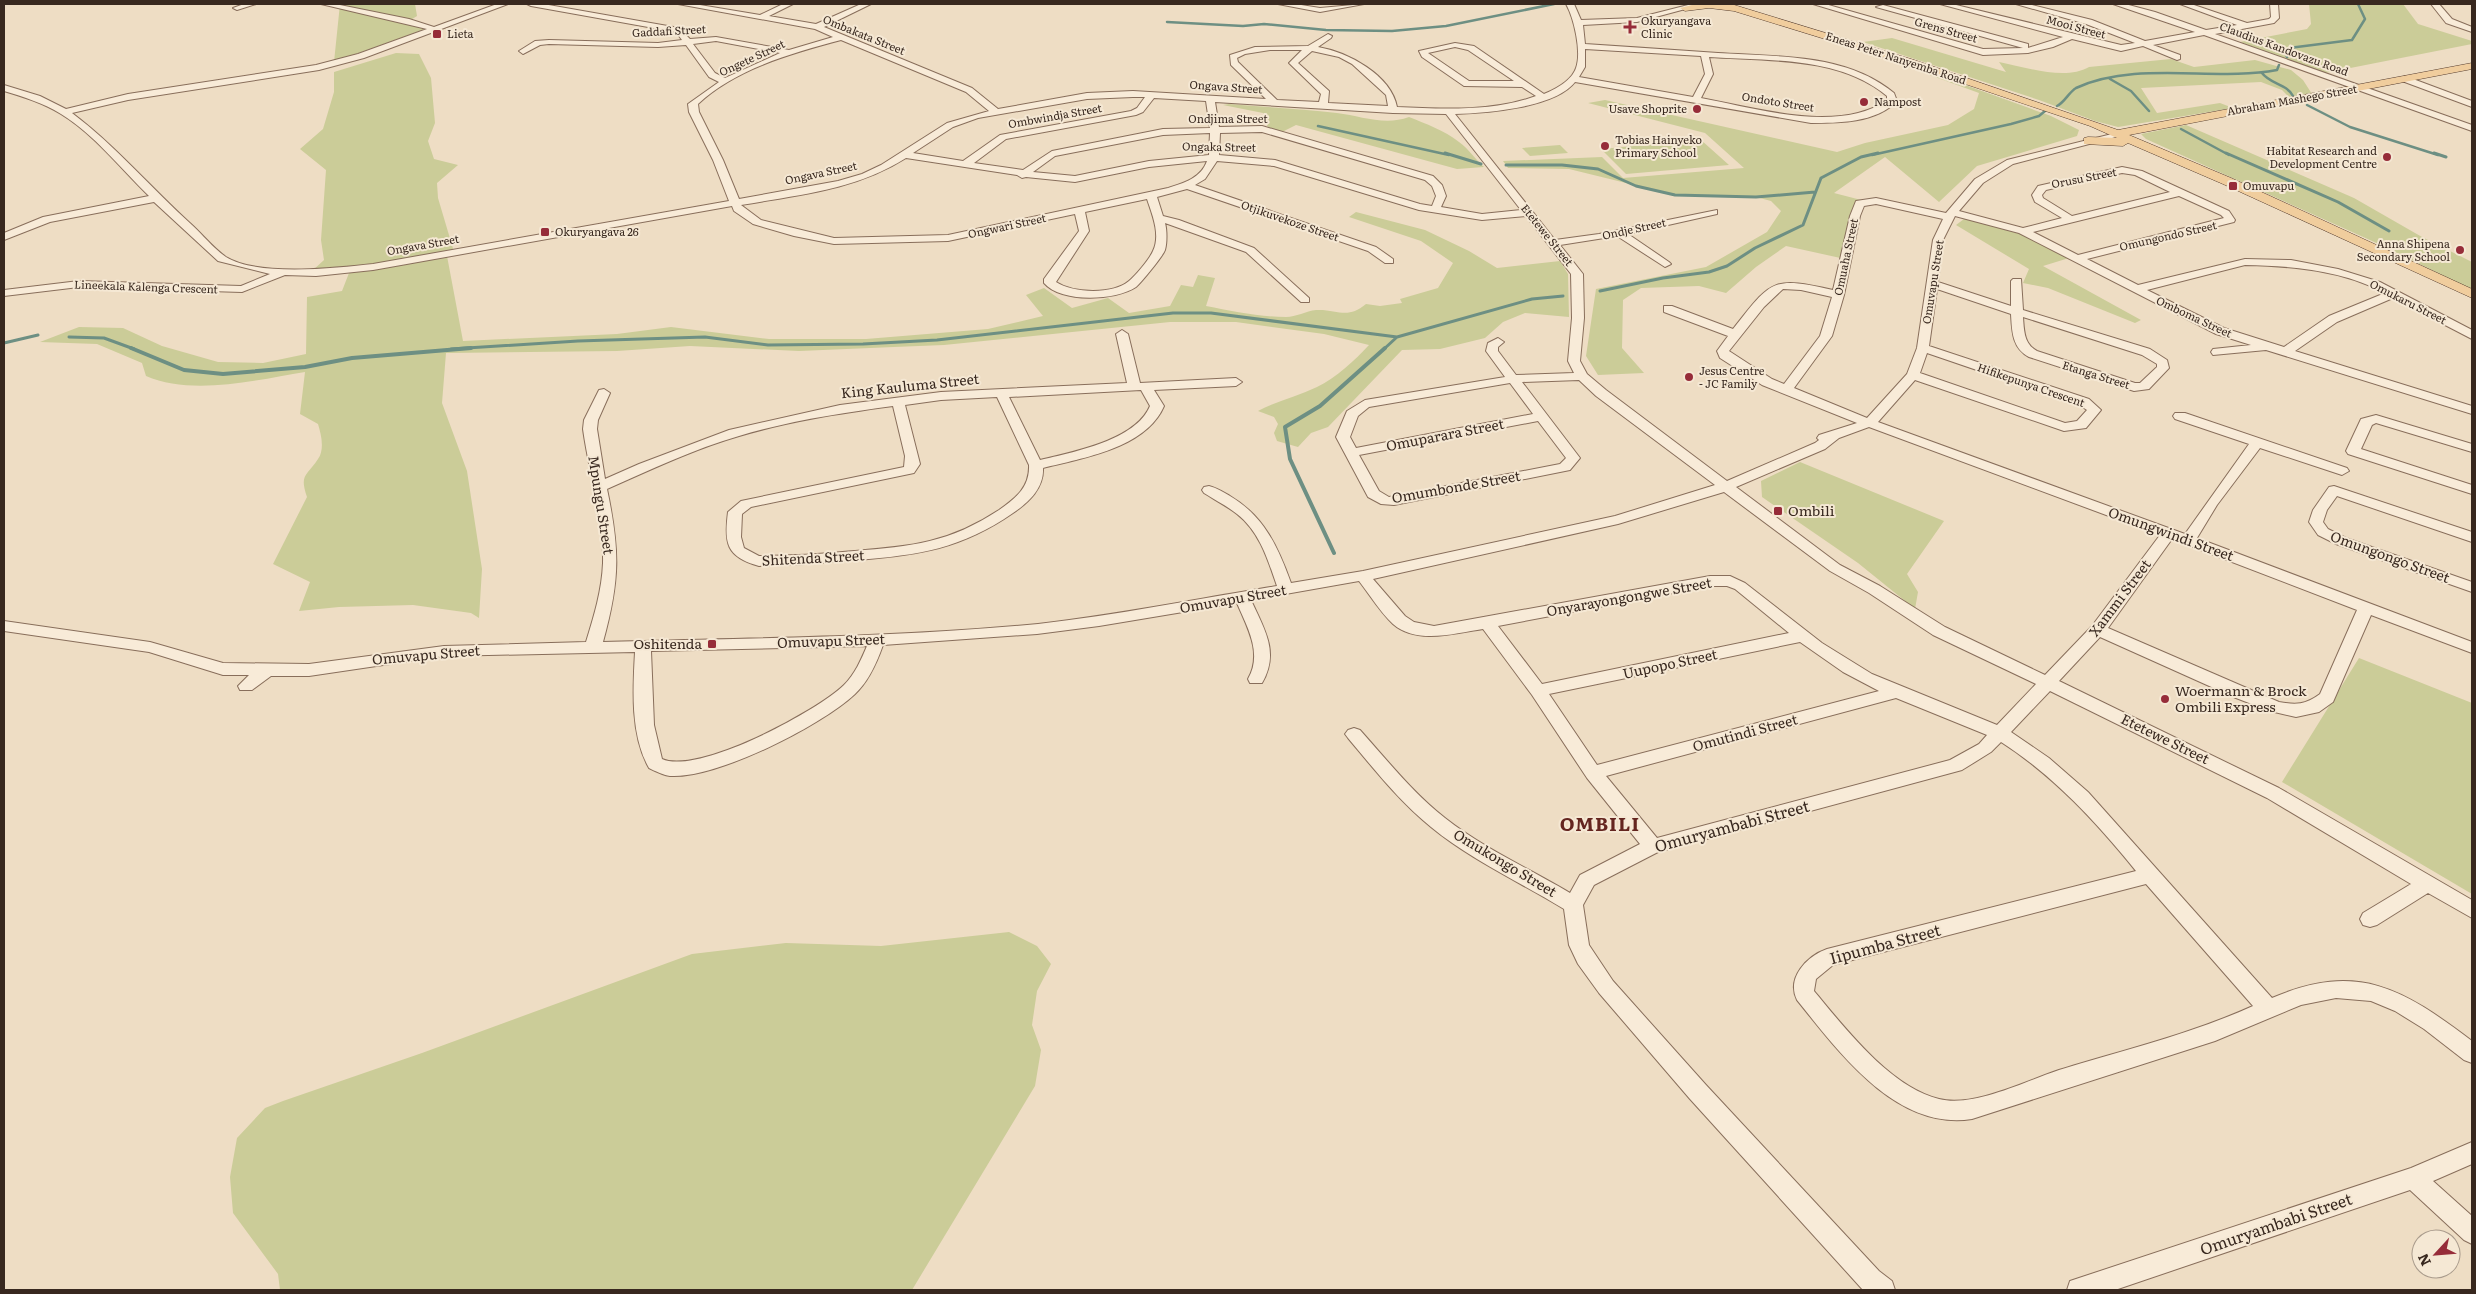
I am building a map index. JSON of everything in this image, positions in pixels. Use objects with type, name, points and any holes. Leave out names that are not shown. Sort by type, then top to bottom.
[{"type":"main road","name":"Eneas Peter Nanyemba Road","points":[[1722,4],[1910,62],[2070,116],[2210,174],[2366,243],[2472,294]]},
{"type":"main road","points":[[1687,6],[1715,5],[1738,8]]},
{"type":"main road","name":"Abraham Mashego Street","points":[[2115,134],[2472,66]]},
{"type":"main road","name":"Eneas Peter Nanyemba Road","points":[[2070,116],[2210,174]]},
{"type":"main road","points":[[2088,141],[2094,134],[2090,125]]},
{"type":"main road","points":[[2088,141],[2115,140],[2147,149]]},
{"type":"street","points":[[237,8],[252,4]]},
{"type":"street","points":[[325,4],[409,21],[434,29]]},
{"type":"street","points":[[54,105],[74,106],[316,68],[361,56],[504,4]]},
{"type":"street","points":[[531,4],[679,30],[712,75],[726,81]]},
{"type":"street","name":"Ombakata Street","points":[[682,4],[818,27],[969,90],[996,112]]},
{"type":"street","points":[[760,18],[789,4]]},
{"type":"street","points":[[818,27],[867,4]]},
{"type":"street","points":[[1282,4],[1315,10],[1360,4]]},
{"type":"street","points":[[1570,4],[1574,8],[1578,23],[1581,46],[1582,66],[1574,79]]},
{"type":"street","points":[[1578,23],[1637,20],[1700,4]]},
{"type":"street","name":"Grens Street","points":[[1817,4],[1977,50],[2002,52],[2032,48],[2056,44],[2070,37]]},
{"type":"street","name":"Mooi Street","points":[[1944,4],[2114,48],[2273,20],[2275,15],[2274,4]]},
{"type":"street","points":[[2020,4],[2040,7],[2089,22],[2177,57]]},
{"type":"street","name":"Claudius Kandovazu Road","points":[[2117,4],[2472,128]]},
{"type":"street","points":[[2184,4],[2246,25]]},
{"type":"street","points":[[2200,9],[2212,7],[2214,4]]},
{"type":"street","points":[[2435,4],[2449,21],[2472,30]]},
{"type":"street","points":[[1857,15],[1883,5],[2032,48]]},
{"type":"street","points":[[2007,20],[2040,7]]},
{"type":"street","points":[[1322,106],[1326,93],[1293,63],[1307,50],[1328,36]]},
{"type":"street","name":"Ongete Street","points":[[734,202],[718,160],[692,107],[696,101],[726,81],[787,52],[842,37]]},
{"type":"street","name":"Gaddafi Street","points":[[522,51],[538,43],[550,42],[658,45],[716,39],[787,52]]},
{"type":"street","points":[[1524,84],[1467,84],[1425,55],[1424,51],[1455,45],[1471,48],[1544,97]]},
{"type":"street","points":[[1276,103],[1234,63],[1233,57],[1245,50],[1280,46],[1340,55],[1350,60],[1390,94],[1393,110]]},
{"type":"street","name":"Ondoto Street","points":[[1574,79],[1790,117],[1824,120],[1870,114],[1885,107],[1892,101],[1891,95],[1882,87],[1829,65],[1783,58],[1581,46]]},
{"type":"street","points":[[1696,99],[1709,74],[1704,53]]},
{"type":"street","name":"Ongava Street","points":[[4,88],[54,105],[75,118],[156,198],[222,259],[251,267],[286,271],[323,271],[373,266],[840,184],[866,176],[950,125],[976,116],[1087,96],[1110,94],[1152,95],[1449,112],[1499,108],[1544,97],[1554,93],[1574,79]]},
{"type":"street","points":[[2405,79],[2472,104]]},
{"type":"street","name":"Ombwindja Street","points":[[964,165],[1003,137],[1133,113],[1140,110],[1152,95]]},
{"type":"street","points":[[1210,98],[1215,131],[1216,157]]},
{"type":"street","points":[[65,112],[102,102]]},
{"type":"street","points":[[75,118],[81,110],[102,102]]},
{"type":"street","name":"Etetewe Street","points":[[1449,112],[1577,274],[1578,309],[1574,361],[1582,376],[1655,432],[1725,482],[1834,568],[1853,577],[1939,631],[2047,681],[2273,793],[2472,910]]},
{"type":"street","name":"Ondjima Street","points":[[1022,175],[1046,156],[1058,152],[1163,132],[1270,130],[1422,175],[1434,182],[1441,196],[1435,210]]},
{"type":"street","name":"Omuvapu Street","points":[[4,626],[150,647],[223,669],[267,670],[309,670],[444,651],[877,640],[1037,629],[1286,590],[1364,576],[1618,520],[1820,446],[1833,436],[1868,423],[1884,410],[1913,375],[1922,348],[1933,284],[1938,240],[1951,215],[1979,182],[2000,167],[2032,154],[2115,134]]},
{"type":"street","name":"Ongaka Street","points":[[905,154],[1022,175],[1075,179],[1174,159],[1252,158],[1275,163],[1407,204],[1435,210],[1482,217],[1529,213]]},
{"type":"street","name":"Ongwari Street","points":[[734,202],[738,209],[757,222],[834,242],[948,238],[1151,196],[1188,186],[1208,169],[1216,157]]},
{"type":"street","name":"Orusu Street","points":[[2070,219],[2039,200],[2037,195],[2042,188],[2122,170],[2138,173],[2180,193]]},
{"type":"street","name":"Otjikuvekoze Street","points":[[1188,186],[1372,249],[1389,261]]},
{"type":"street","points":[[2023,231],[2180,193]]},
{"type":"street","name":"Omungondo Street","points":[[2078,258],[2230,220],[2225,213],[2180,193]]},
{"type":"street","points":[[1080,211],[1084,226],[1082,235],[1050,279],[1055,288],[1078,294],[1099,294],[1125,288],[1132,284],[1159,251],[1162,236],[1160,219],[1151,196]]},
{"type":"street","points":[[4,237],[47,219],[156,198]]},
{"type":"street","name":"Omuaha Street","points":[[1786,390],[1826,336],[1838,295],[1855,216],[1860,203],[1876,201],[1951,215]]},
{"type":"street","name":"Ondje Street","points":[[1554,243],[1713,212]]},
{"type":"street","name":"Omboma Street","points":[[1951,215],[2023,231],[2220,331],[2472,410]]},
{"type":"street","points":[[1160,219],[1175,222],[1250,250],[1305,300]]},
{"type":"street","points":[[1618,232],[1665,264]]},
{"type":"street","name":"Omukaru Street","points":[[2136,289],[2245,262],[2274,261],[2338,272],[2395,294],[2472,335]]},
{"type":"street","name":"Lineekala Kalenga Crescent","points":[[4,292],[79,284],[242,289],[286,271]]},
{"type":"street","points":[[2016,281],[2018,312]]},
{"type":"street","name":"Etanga Street","points":[[1933,284],[2146,352],[2163,363],[2162,368],[2144,386],[2134,387],[2033,354],[2022,346],[2018,312]]},
{"type":"street","points":[[1668,309],[1735,334],[1777,287],[1787,285],[1838,295]]},
{"type":"street","points":[[2285,352],[2333,319],[2395,294]]},
{"type":"street","points":[[1001,393],[1036,465],[1100,449],[1136,430],[1151,419],[1157,406],[1139,386],[1122,334]]},
{"type":"street","name":"Omungwindi Street","points":[[1735,334],[1723,351],[1724,355],[1752,374],[1786,390],[1868,423],[2188,540],[2472,648]]},
{"type":"street","points":[[1498,342],[1492,346],[1492,351],[1513,379]]},
{"type":"street","points":[[2217,352],[2267,346]]},
{"type":"street","name":"Hifikepunya Crescent","points":[[1913,375],[2064,427],[2081,425],[2094,410],[2084,402],[1922,348]]},
{"type":"street","name":"Omumbonde Street","points":[[1513,379],[1573,458],[1565,467],[1394,501],[1386,500],[1373,494],[1343,437],[1352,414],[1365,404],[1513,379],[1582,376]]},
{"type":"street","name":"King Kauluma Street","points":[[600,487],[644,467],[734,433],[832,411],[924,398],[1236,382]]},
{"type":"street","name":"Mpungu Street","points":[[593,648],[605,608],[610,578],[610,550],[590,429],[591,420],[604,393]]},
{"type":"street","name":"Shitenda Street","points":[[898,402],[912,456],[913,464],[909,470],[746,504],[735,512],[733,536],[737,552],[746,559],[789,561],[885,554],[930,547],[995,520],[1031,490],[1036,482],[1036,465]]},
{"type":"street","points":[[2180,416],[2342,471]]},
{"type":"street","name":"Omuparara Street","points":[[1350,453],[1540,417]]},
{"type":"street","points":[[2472,448],[2376,419],[2366,422],[2334,490],[2472,537]]},
{"type":"street","points":[[2188,540],[2211,504],[2256,442]]},
{"type":"street","points":[[2353,451],[2472,490]]},
{"type":"street","points":[[1209,490],[1246,514],[1259,529],[1270,548],[1286,590]]},
{"type":"street","name":"Omungongo Street","points":[[2334,490],[2316,518],[2317,526],[2323,532],[2341,541],[2472,587]]},
{"type":"street","name":"Xammi Street","points":[[2047,681],[2098,630],[2169,533]]},
{"type":"street","name":"Onyarayongongwe Street","points":[[1364,576],[1392,613],[1410,627],[1434,631],[1487,623],[1710,581],[1730,582],[1740,586],[1803,636],[1865,678],[1998,733],[2043,762],[2075,789],[2110,826],[2150,875]]},
{"type":"street","points":[[1242,597],[1260,641],[1264,662],[1263,672],[1256,679]]},
{"type":"street","points":[[2098,630],[2242,694],[2276,707],[2296,711],[2312,708],[2328,698],[2366,608]]},
{"type":"street","points":[[1487,623],[1538,691],[1592,774],[1653,846]]},
{"type":"street","name":"Uupopo Street","points":[[1538,691],[1803,636]]},
{"type":"street","points":[[643,647],[642,680],[649,750],[654,763],[660,767],[680,769],[717,760],[762,744],[803,723],[849,691],[868,667],[877,640]]},
{"type":"street","points":[[246,686],[267,670]]},
{"type":"street","name":"Omuryambabi Street","points":[[1573,905],[1587,880],[1653,846],[1956,765],[1985,748],[2047,681]]},
{"type":"street","name":"Omutindi Street","points":[[1592,774],[1897,692]]},
{"type":"street","name":"Omukongo Street","points":[[1354,734],[1421,808],[1472,846],[1532,879],[1573,905]]},
{"type":"street","points":[[2150,875],[2269,1009]]},
{"type":"street","name":"Iipumba Street","points":[[2150,875],[1827,958],[1806,975],[1803,984],[1804,994],[1848,1044],[1890,1083],[1909,1096],[1938,1110],[1955,1111],[1981,1106],[2071,1076],[2217,1032],[2269,1009],[2328,989],[2355,989],[2376,994],[2417,1012],[2472,1053]]},
{"type":"street","points":[[2370,919],[2427,884]]},
{"type":"street","points":[[1573,905],[1579,945],[1585,958],[1606,987],[1711,1106],[1870,1280],[1883,1290]]},
{"type":"street","name":"Omuryambabi Street","points":[[2079,1290],[2413,1178],[2472,1153]]},
{"type":"street","points":[[2413,1178],[2472,1232]]},
{"type":"green space","points":[[340,4],[415,4],[417,16],[409,21],[428,28],[334,62]]},
{"type":"green space","points":[[2309,4],[2403,4],[2418,24],[2472,41],[2472,44],[2325,73],[2240,42],[2307,29],[2311,24]]},
{"type":"green space","points":[[1892,38],[2006,72],[1999,62],[2045,72],[2068,73],[2089,67],[2171,59],[2194,67],[2255,60],[2291,70],[2303,80],[2312,94],[2290,98],[2282,90],[2261,82],[2141,88],[2157,113],[2220,103],[2233,108],[2118,127],[2095,121],[2039,100],[1863,42]]},
{"type":"green space","points":[[396,53],[419,54],[431,78],[435,123],[428,141],[434,159],[458,165],[437,183],[438,198],[454,252],[373,267],[312,271],[324,260],[321,240],[326,170],[300,149],[323,129],[334,92],[334,72]]},
{"type":"green space","points":[[1905,66],[1918,68],[2051,116],[2079,130],[2077,136],[1977,166],[1939,202],[1885,157],[1834,193],[1865,201],[1845,259],[1786,246],[1756,267],[1726,293],[1699,286],[1641,288],[1623,300],[1622,348],[1644,373],[1598,375],[1586,356],[1596,289],[1706,267],[1767,232],[1781,211],[1771,201],[1756,197],[1675,195],[1569,169],[1508,168],[1503,161],[1602,157],[1623,178],[1744,168],[1705,133],[1588,103],[1605,100],[1837,152],[1865,143],[1948,125],[1974,109],[1979,93]]},
{"type":"green space","points":[[1223,105],[1337,113],[1373,120],[1391,121],[1409,117],[1453,138],[1466,148],[1484,167],[1457,169],[1296,125],[1282,132],[1268,128],[1263,113]]},
{"type":"green space","points":[[2186,125],[2354,198],[2422,237],[2472,262],[2472,290],[2381,245],[2146,139],[2141,134]]},
{"type":"green space","points":[[1701,140],[1729,165],[1626,174],[1601,149]]},
{"type":"green space","points":[[1560,145],[1568,153],[1530,156],[1522,148]]},
{"type":"green space","points":[[1356,212],[1425,230],[1469,251],[1497,268],[1560,261],[1568,274],[1569,317],[1525,313],[1503,322],[1485,338],[1440,349],[1402,350],[1328,427],[1311,433],[1298,447],[1277,441],[1274,433],[1278,424],[1274,417],[1258,411],[1310,390],[1331,379],[1358,357],[1369,345],[1324,334],[1236,322],[1170,322],[944,345],[799,351],[690,346],[617,351],[446,353],[442,403],[467,471],[482,569],[479,618],[471,613],[413,605],[339,607],[299,611],[310,582],[273,564],[307,497],[304,479],[318,459],[322,446],[318,424],[300,414],[305,372],[246,382],[204,386],[183,385],[164,382],[146,376],[142,363],[97,344],[40,342],[79,327],[123,328],[162,346],[218,362],[263,363],[306,354],[307,297],[342,291],[349,273],[447,256],[463,341],[617,334],[671,327],[769,339],[866,339],[988,329],[1043,316],[1026,295],[1044,288],[1072,308],[1108,298],[1129,313],[1170,306],[1181,285],[1193,287],[1198,275],[1215,278],[1206,306],[1276,317],[1290,317],[1316,310],[1348,313],[1366,304],[1380,306],[1402,303],[1400,299],[1438,288],[1453,263],[1421,241],[1349,217]]},
{"type":"green space","points":[[1964,219],[2010,230],[2035,240],[2069,258],[2043,266],[2141,320],[2135,323],[2048,288],[2023,283],[2029,269],[1956,225]]},
{"type":"green space","points":[[1800,462],[1944,521],[1907,574],[1918,592],[1915,609],[1858,563],[1762,497],[1761,481]]},
{"type":"green space","points":[[2359,658],[2472,703],[2472,894],[2282,782]]},
{"type":"green space","points":[[1009,932],[1037,946],[1051,964],[1037,991],[1032,1025],[1041,1050],[1035,1086],[912,1290],[280,1290],[278,1274],[233,1213],[230,1177],[237,1138],[265,1108],[283,1101],[422,1053],[692,954],[786,943],[881,946]]},
{"type":"waterway","points":[[1167,22],[1243,26],[1264,24],[1326,30],[1392,31],[1446,26],[1554,4]]},
{"type":"waterway","points":[[2287,57],[2285,51],[2289,48],[2352,40],[2365,19],[2358,4]]},
{"type":"waterway","points":[[2057,106],[2076,88],[2124,75],[2150,73],[2253,73],[2277,70],[2279,65]]},
{"type":"waterway","points":[[2262,73],[2269,80],[2287,89],[2293,96]]},
{"type":"waterway","points":[[2110,79],[2131,91],[2149,111]]},
{"type":"waterway","points":[[2307,105],[2350,127],[2438,155]]},
{"type":"waterway","points":[[1872,155],[2011,124],[2039,116],[2045,111]]},
{"type":"waterway","points":[[1318,126],[1449,155]]},
{"type":"waterway","points":[[2181,129],[2229,155]]},
{"type":"waterway","points":[[1445,153],[1481,164]]},
{"type":"waterway","points":[[1600,291],[1663,278],[1709,272],[1727,266],[1755,248],[1803,225],[1821,178],[1861,157],[1878,153]]},
{"type":"waterway","points":[[2226,153],[2338,202],[2389,231]]},
{"type":"waterway","points":[[2434,153],[2446,157]]},
{"type":"waterway","points":[[1506,165],[1562,165],[1598,169],[1636,186],[1675,195],[1756,197],[1815,192]]},
{"type":"waterway","points":[[1397,337],[1532,299],[1563,296]]},
{"type":"waterway","points":[[451,349],[578,341],[705,337],[768,345],[863,344],[937,340],[1173,313],[1211,313],[1397,337]]},
{"type":"waterway","points":[[4,343],[38,335]]},
{"type":"waterway","points":[[69,337],[104,338],[134,349]]},
{"type":"waterway","points":[[1384,349],[1397,337]]},
{"type":"waterway","points":[[131,348],[184,370],[223,374],[305,367],[352,358],[471,348]]},
{"type":"waterway","points":[[1334,553],[1290,459],[1285,427],[1320,406],[1385,348]]},
{"type":"place","name":"Okuryangava Clinic","points":[[1630,27]]},
{"type":"place","name":"Lieta","points":[[437,34]]},
{"type":"place","name":"Nampost","points":[[1864,102]]},
{"type":"place","name":"Usave Shoprite","points":[[1697,109]]},
{"type":"place","name":"Tobias Hainyeko Primary School","points":[[1605,146]]},
{"type":"place","name":"Habitat Research and Development Centre","points":[[2387,157]]},
{"type":"place","name":"Omuvapu","points":[[2233,186]]},
{"type":"place","name":"Okuryangava 26","points":[[545,232]]},
{"type":"place","name":"Anna Shipena Secondary School","points":[[2460,250]]},
{"type":"place","name":"Jesus Centre - JC Family","points":[[1689,377]]},
{"type":"place","name":"Ombili","points":[[1778,511]]},
{"type":"place","name":"Oshitenda","points":[[712,644]]},
{"type":"place","name":"Woermann & Brock Ombili Express","points":[[2165,699]]},
{"type":"district","name":"OMBILI","points":[[1600,824]]}]
